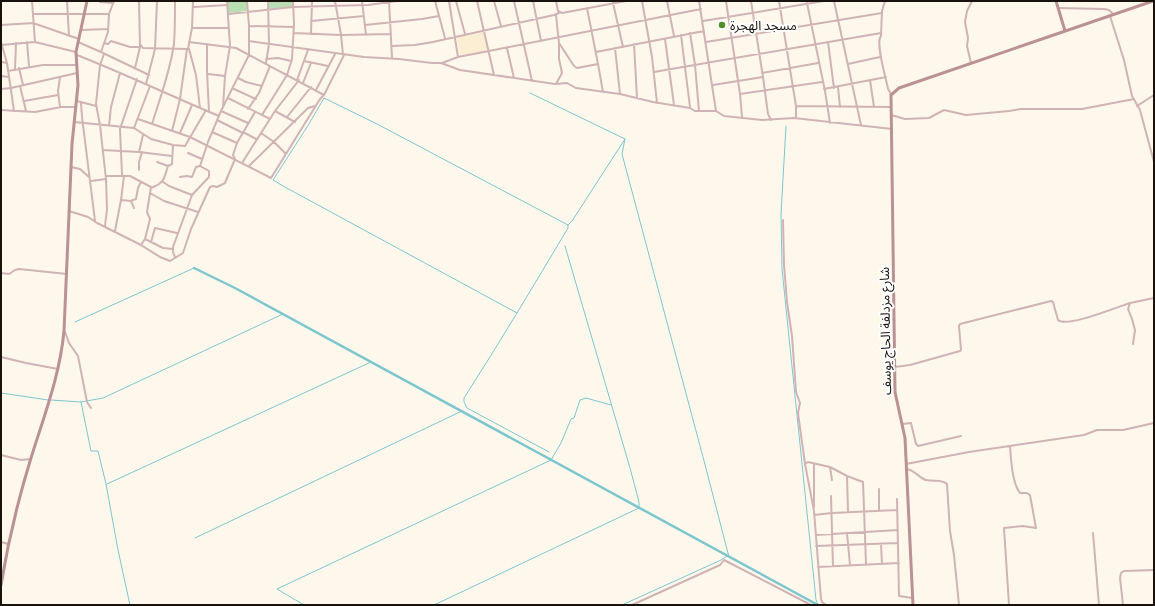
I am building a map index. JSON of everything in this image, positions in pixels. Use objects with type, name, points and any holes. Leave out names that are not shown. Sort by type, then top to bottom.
[{"type":"street","points":[[32,1],[35,42]]},
{"type":"street","points":[[67,1],[69,36]]},
{"type":"street","points":[[1,585],[8,544],[31,459],[58,369],[64,331],[71,167],[77,101],[76,53],[87,1]]},
{"type":"street","points":[[100,1],[113,2],[109,14],[108,29],[101,52]]},
{"type":"street","points":[[135,68],[140,47],[139,1]]},
{"type":"street","points":[[146,84],[155,48],[157,1]]},
{"type":"street","points":[[152,124],[173,48],[175,1]]},
{"type":"street","points":[[172,131],[180,99],[190,42],[194,7],[193,1]]},
{"type":"street","points":[[206,1],[206,6]]},
{"type":"street","points":[[223,107],[225,76],[230,46],[227,1]]},
{"type":"street","points":[[180,177],[192,177],[196,167],[200,166],[217,120],[234,89],[249,55],[247,1]]},
{"type":"street","points":[[266,63],[269,44],[268,1]]},
{"type":"street","points":[[262,116],[287,75],[291,61],[294,33],[293,1]]},
{"type":"street","points":[[311,34],[312,1]]},
{"type":"street","points":[[138,119],[207,144],[272,178],[316,105],[324,95],[343,55],[342,34],[335,1]]},
{"type":"street","points":[[362,1],[366,35]]},
{"type":"street","points":[[229,14],[293,7],[363,6],[397,1]]},
{"type":"street","points":[[435,1],[446,39]]},
{"type":"street","points":[[449,1],[458,58]]},
{"type":"street","points":[[456,1],[465,34]]},
{"type":"street","points":[[477,1],[494,75]]},
{"type":"street","points":[[494,1],[501,26]]},
{"type":"street","points":[[514,1],[532,81]]},
{"type":"street","points":[[533,1],[541,41]]},
{"type":"street","points":[[556,1],[556,8],[559,12]]},
{"type":"street","points":[[559,12],[566,13],[626,1]]},
{"type":"street","points":[[642,1],[654,72],[657,103]]},
{"type":"street","points":[[667,1],[674,36]]},
{"type":"street","points":[[699,1],[710,62],[716,111]]},
{"type":"street","points":[[726,1],[742,117]]},
{"type":"street","points":[[751,1],[766,90],[768,114],[772,120]]},
{"type":"street","points":[[779,1],[796,106],[796,119]]},
{"type":"street","points":[[703,21],[803,3],[807,4],[824,1]]},
{"type":"street","points":[[834,1],[861,125]]},
{"type":"street","points":[[885,1],[882,13],[881,33],[878,42],[891,95],[895,90],[903,87],[1154,1]]},
{"type":"street","points":[[971,64],[967,46],[968,38],[965,22],[966,14],[972,1]]},
{"type":"street","points":[[1056,1],[1065,31]]},
{"type":"street","points":[[1139,1],[1139,6]]},
{"type":"street","points":[[389,2],[392,58]]},
{"type":"street","points":[[613,3],[623,47]]},
{"type":"street","points":[[807,4],[830,123]]},
{"type":"street","points":[[194,7],[228,5]]},
{"type":"street","points":[[587,8],[603,92]]},
{"type":"street","points":[[1058,8],[1104,9],[1109,10],[1114,15]]},
{"type":"street","points":[[249,41],[343,55],[442,63],[489,51],[701,9]]},
{"type":"street","points":[[392,46],[423,44],[556,15],[559,12]]},
{"type":"street","points":[[706,42],[882,13]]},
{"type":"street","points":[[33,14],[109,14]]},
{"type":"street","points":[[556,15],[559,59],[562,73],[556,84]]},
{"type":"street","points":[[311,21],[364,16]]},
{"type":"street","points":[[365,25],[439,16]]},
{"type":"street","points":[[1110,16],[1124,60],[1134,100],[1140,110],[1154,162]]},
{"type":"street","points":[[1,25],[33,23],[69,36],[149,75]]},
{"type":"street","points":[[249,26],[294,27]]},
{"type":"street","points":[[192,28],[229,28]]},
{"type":"street","points":[[81,30],[108,29]]},
{"type":"street","points":[[596,52],[704,30]]},
{"type":"street","points":[[294,33],[366,35],[390,34]]},
{"type":"street","points":[[690,33],[696,64],[700,111]]},
{"type":"street","points":[[654,72],[881,33]]},
{"type":"street","points":[[681,35],[690,108]]},
{"type":"street","points":[[665,38],[674,105]]},
{"type":"street","points":[[104,43],[108,44],[111,41],[130,47],[140,47]]},
{"type":"street","points":[[1,42],[7,63],[14,111]]},
{"type":"street","points":[[27,42],[29,66]]},
{"type":"street","points":[[1,45],[35,42],[76,53],[100,65],[137,79],[162,92],[219,116]]},
{"type":"street","points":[[190,42],[230,46],[236,48],[324,95]]},
{"type":"street","points":[[828,42],[834,88]]},
{"type":"street","points":[[15,69],[16,43]]},
{"type":"street","points":[[559,43],[577,68],[598,64]]},
{"type":"street","points":[[140,44],[144,48],[188,49]]},
{"type":"street","points":[[208,44],[209,112]]},
{"type":"street","points":[[634,44],[637,98]]},
{"type":"street","points":[[507,48],[514,78]]},
{"type":"street","points":[[615,48],[620,94]]},
{"type":"street","points":[[188,49],[196,75],[200,108]]},
{"type":"street","points":[[242,163],[256,139],[298,80],[308,50]]},
{"type":"street","points":[[104,54],[100,65],[96,106],[100,125],[106,178],[107,209],[105,226]]},
{"type":"street","points":[[316,90],[335,54]]},
{"type":"street","points":[[848,64],[881,57]]},
{"type":"street","points":[[266,59],[278,58],[291,61]]},
{"type":"street","points":[[304,61],[328,66]]},
{"type":"street","points":[[1,62],[7,63]]},
{"type":"street","points":[[303,83],[311,63]]},
{"type":"street","points":[[442,63],[460,70],[556,84],[566,83],[576,88],[620,94],[700,111],[716,111],[724,116],[762,120],[796,119],[892,129]]},
{"type":"street","points":[[762,73],[819,63]]},
{"type":"street","points":[[8,71],[29,66],[77,65]]},
{"type":"street","points":[[248,109],[256,99],[270,66]]},
{"type":"street","points":[[19,68],[26,111]]},
{"type":"street","points":[[1,89],[22,86],[77,73]]},
{"type":"street","points":[[109,126],[111,107],[120,73]]},
{"type":"street","points":[[208,74],[225,76]]},
{"type":"street","points":[[1,76],[9,78]]},
{"type":"street","points":[[60,77],[58,95],[60,107]]},
{"type":"street","points":[[713,85],[763,77]]},
{"type":"street","points":[[824,90],[886,77]]},
{"type":"street","points":[[238,78],[250,84],[262,86]]},
{"type":"street","points":[[115,231],[121,200],[123,176],[120,127],[137,79]]},
{"type":"street","points":[[870,80],[874,107]]},
{"type":"street","points":[[740,94],[823,82]]},
{"type":"street","points":[[134,128],[150,86]]},
{"type":"street","points":[[287,117],[311,87]]},
{"type":"street","points":[[838,87],[840,107]]},
{"type":"street","points":[[234,89],[256,99]]},
{"type":"street","points":[[24,101],[58,95]]},
{"type":"street","name":"شارع مزدلفة الحاج يوسف","points":[[891,95],[896,399],[905,438],[913,605]]},
{"type":"street","points":[[1137,106],[1154,95]]},
{"type":"street","points":[[228,98],[270,119]]},
{"type":"street","points":[[891,115],[905,118],[929,118],[944,110],[966,115],[1033,109],[1082,109],[1134,100]]},
{"type":"street","points":[[77,101],[96,106]]},
{"type":"street","points":[[81,103],[82,123],[95,221]]},
{"type":"street","points":[[180,133],[193,105]]},
{"type":"street","points":[[249,166],[308,108],[316,105]]},
{"type":"street","points":[[796,106],[891,107]]},
{"type":"street","points":[[1,110],[40,112],[60,107],[76,107]]},
{"type":"street","points":[[74,122],[134,128],[144,136],[173,146],[185,146],[206,110]]},
{"type":"street","points":[[221,111],[248,123]]},
{"type":"street","points":[[275,111],[295,122]]},
{"type":"street","points":[[235,159],[232,155],[254,112]]},
{"type":"street","points":[[217,120],[256,139]]},
{"type":"street","points":[[212,132],[237,143]]},
{"type":"street","points":[[261,133],[274,142],[286,154]]},
{"type":"street","points":[[139,170],[140,152],[144,136]]},
{"type":"street","points":[[71,167],[80,169],[90,179],[130,176],[151,188],[158,186],[163,182],[168,166],[172,164],[173,146]]},
{"type":"street","points":[[103,150],[121,150],[172,156]]},
{"type":"street","points":[[188,153],[202,159]]},
{"type":"street","points":[[209,183],[217,187],[225,183],[235,159]]},
{"type":"street","points":[[157,162],[168,166]]},
{"type":"street","points":[[69,212],[86,216],[168,261],[183,253],[205,195],[209,183],[209,172],[200,166]]},
{"type":"street","points":[[121,200],[131,201],[137,198],[137,190],[141,182]]},
{"type":"street","points":[[163,182],[192,195]]},
{"type":"street","points":[[175,258],[173,249],[186,208],[192,195],[209,183]]},
{"type":"street","points":[[141,245],[145,239],[150,219],[147,213],[151,188]]},
{"type":"street","points":[[150,193],[164,202],[198,212]]},
{"type":"street","points":[[131,201],[134,208]]},
{"type":"street","points":[[783,220],[785,289],[791,331],[796,392],[800,403],[798,413],[805,464],[814,511]]},
{"type":"street","points":[[151,242],[155,228],[178,233]]},
{"type":"street","points":[[145,239],[163,248],[173,249]]},
{"type":"street","points":[[1,273],[9,274],[19,269],[67,274]]},
{"type":"street","points":[[895,367],[910,366],[959,352],[961,350],[960,324],[1051,301],[1053,302],[1058,319],[1062,322],[1076,321],[1130,303],[1154,298]]},
{"type":"street","points":[[1130,303],[1128,309],[1135,330],[1133,344]]},
{"type":"street","points":[[64,331],[69,343],[78,356],[87,402],[91,408]]},
{"type":"street","points":[[1,357],[58,369]]},
{"type":"street","points":[[902,424],[912,423],[916,444],[918,446],[961,436]]},
{"type":"street","points":[[906,464],[969,452],[1088,434],[1097,430],[1123,430],[1154,423]]},
{"type":"street","points":[[1008,604],[1004,528],[1023,526],[1036,528],[1030,495],[1027,493],[1020,493],[1018,489],[1013,471],[1010,446]]},
{"type":"street","points":[[1,455],[18,460],[31,459]]},
{"type":"street","points":[[805,464],[808,462],[830,467],[863,482],[866,564]]},
{"type":"street","points":[[814,464],[814,515],[816,546],[821,601],[826,605]]},
{"type":"street","points":[[830,467],[832,480]]},
{"type":"street","points":[[906,468],[916,472],[926,480],[945,482],[947,484],[950,531],[959,605]]},
{"type":"street","points":[[847,476],[848,512]]},
{"type":"street","points":[[879,489],[880,510]]},
{"type":"street","points":[[831,496],[834,566]]},
{"type":"street","points":[[897,499],[899,596],[913,598]]},
{"type":"street","points":[[814,515],[897,510]]},
{"type":"street","points":[[816,535],[898,530]]},
{"type":"street","points":[[847,533],[850,565]]},
{"type":"street","points":[[1092,533],[1099,605]]},
{"type":"street","points":[[1,542],[8,544]]},
{"type":"street","points":[[816,546],[898,543]]},
{"type":"street","points":[[881,544],[882,564]]},
{"type":"street","points":[[632,605],[720,565],[724,560],[811,605]]},
{"type":"street","points":[[818,567],[899,563]]},
{"type":"street","points":[[1123,605],[1120,578],[1121,573],[1124,571],[1154,570]]},
{"type":"shaded area","points":[[483,32],[487,51],[460,56],[457,37]]},
{"type":"green space","points":[[227,1],[247,1],[248,11],[228,13]]},
{"type":"green space","points":[[268,1],[293,1],[293,7],[268,9]]},
{"type":"waterway","points":[[530,93],[625,139],[568,225]]},
{"type":"waterway","points":[[517,313],[273,180],[324,98],[377,124],[568,225],[568,228],[530,292],[491,356],[464,398],[467,408],[549,452]]},
{"type":"waterway","points":[[786,126],[781,214],[782,269],[816,600],[818,605]]},
{"type":"waterway","points":[[625,139],[622,154],[729,557]]},
{"type":"waterway","points":[[434,605],[639,508],[639,502],[630,468],[565,246]]},
{"type":"waterway","points":[[75,322],[194,268]]},
{"type":"waterway","points":[[194,268],[235,288],[818,605]]},
{"type":"waterway","points":[[81,402],[103,398],[283,314]]},
{"type":"waterway","points":[[107,484],[371,362]]},
{"type":"waterway","points":[[1,393],[48,400]]},
{"type":"waterway","points":[[304,605],[277,589],[551,460],[561,443],[571,419],[574,418],[580,400],[586,398],[611,405]]},
{"type":"waterway","points":[[51,400],[81,402],[91,451],[98,451],[106,484],[130,605]]},
{"type":"waterway","points":[[195,538],[462,411]]},
{"type":"waterway","points":[[622,605],[727,556]]},
{"type":"place","name":"مسجد الهجرة","points":[[722,25]]}]
